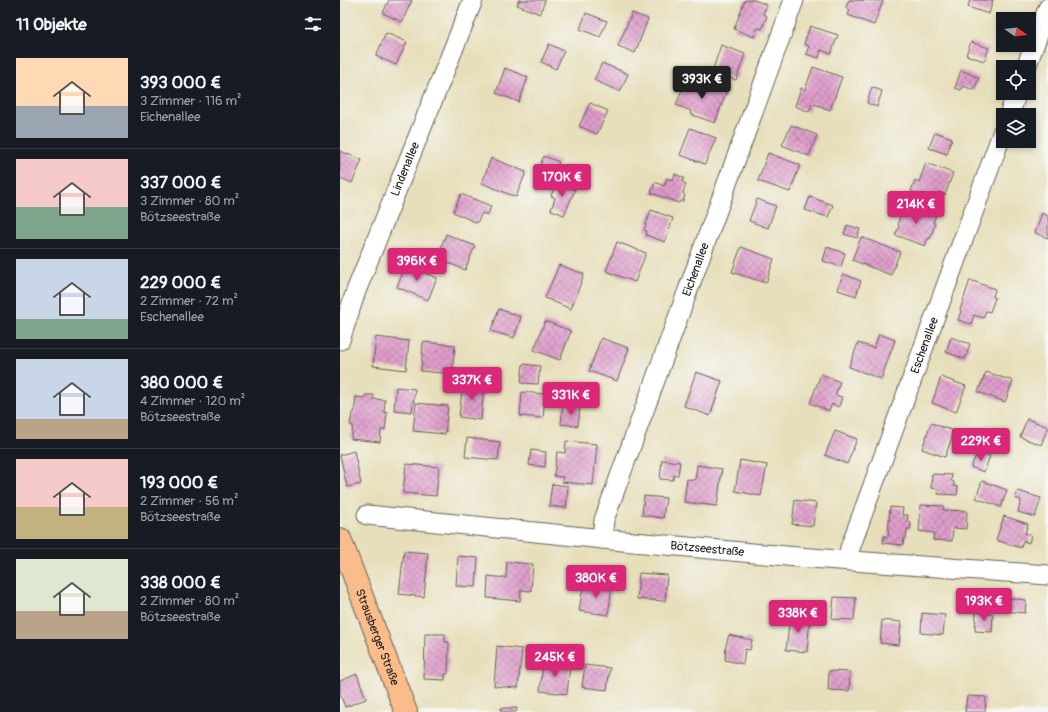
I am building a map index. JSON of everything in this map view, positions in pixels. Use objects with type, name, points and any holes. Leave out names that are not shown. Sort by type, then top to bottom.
[{"type":"main road","name":"Strausberger Straße","points":[[340,539],[406,712]]},
{"type":"street","name":"Lindenallee","points":[[340,340],[356,291],[473,0]]},
{"type":"street","name":"Eichenallee","points":[[602,539],[604,520],[609,505],[794,0]]},
{"type":"street","points":[[1029,60],[1048,8]]},
{"type":"street","name":"Eschenallee","points":[[848,560],[850,548],[996,148]]},
{"type":"street","name":"Bötzseestraße","points":[[367,515],[797,557],[1048,575]]},
{"type":"building","points":[[389,0],[412,0],[402,22],[383,13]]},
{"type":"building","points":[[519,0],[545,0],[540,14],[517,5]]},
{"type":"building","points":[[745,0],[754,0],[767,5],[763,14],[767,16],[762,29],[757,28],[754,37],[734,29]]},
{"type":"building","points":[[849,0],[883,1],[874,25],[848,15],[850,10],[846,7]]},
{"type":"building","points":[[970,0],[993,0],[989,14],[968,7]]},
{"type":"building","points":[[586,13],[607,21],[600,37],[580,29]]},
{"type":"building","points":[[632,13],[648,19],[635,53],[618,46]]},
{"type":"building","points":[[810,26],[838,35],[831,54],[821,50],[819,58],[806,54],[809,46],[804,44]]},
{"type":"building","points":[[386,33],[407,42],[396,65],[376,56]]},
{"type":"building","points":[[971,42],[989,48],[984,61],[966,55]]},
{"type":"building","points":[[549,44],[564,51],[556,69],[541,62]]},
{"type":"building","points":[[721,45],[745,54],[736,80],[712,72]]},
{"type":"building","points":[[602,63],[628,74],[620,92],[594,80]]},
{"type":"building","points":[[813,67],[842,77],[830,110],[812,103],[809,112],[795,106],[801,88],[805,90]]},
{"type":"building","points":[[505,68],[528,77],[519,102],[496,93]]},
{"type":"building","points":[[961,70],[979,78],[974,90],[963,86],[961,90],[955,88]]},
{"type":"building","points":[[701,81],[727,90],[715,123],[690,114],[691,111],[676,105],[685,82],[699,87]]},
{"type":"building","points":[[872,87],[882,91],[877,107],[867,103]]},
{"type":"building","points":[[590,103],[608,111],[597,134],[579,126]]},
{"type":"building","points":[[791,125],[817,135],[809,156],[782,145]]},
{"type":"building","points":[[690,128],[716,138],[705,164],[680,155]]},
{"type":"building","points":[[935,132],[952,138],[947,154],[929,148]]},
{"type":"building","points":[[340,151],[362,160],[352,183],[340,178]]},
{"type":"building","points":[[768,153],[800,165],[790,192],[758,181]]},
{"type":"building","points":[[544,156],[559,162],[554,173],[539,167]]},
{"type":"building","points":[[491,158],[526,172],[516,197],[482,183]]},
{"type":"building","points":[[926,163],[953,173],[945,195],[940,192],[936,201],[911,191],[915,180],[919,182]]},
{"type":"building","points":[[675,174],[684,178],[682,182],[686,184],[683,193],[685,195],[683,201],[680,201],[679,203],[651,193],[655,182],[664,186],[667,178],[673,180]]},
{"type":"building","points":[[556,182],[575,190],[564,215],[551,210],[555,198],[551,196]]},
{"type":"building","points":[[461,194],[491,206],[488,215],[482,213],[477,223],[453,212]]},
{"type":"building","points":[[810,197],[833,205],[828,217],[805,210]]},
{"type":"building","points":[[757,199],[776,206],[768,228],[749,221]]},
{"type":"building","points":[[907,205],[936,215],[933,223],[935,224],[930,239],[928,238],[925,246],[895,235],[899,227],[898,223],[900,216],[903,215]]},
{"type":"building","points":[[651,210],[673,218],[665,242],[646,235],[647,231],[644,230]]},
{"type":"building","points":[[1042,213],[1048,216],[1048,238],[1035,233]]},
{"type":"building","points":[[847,225],[860,229],[857,238],[844,234]]},
{"type":"building","points":[[446,234],[475,246],[465,270],[437,258]]},
{"type":"building","points":[[861,237],[900,252],[891,275],[852,260]]},
{"type":"building","points":[[617,242],[646,253],[635,282],[606,271]]},
{"type":"building","points":[[741,247],[774,259],[766,283],[732,272]]},
{"type":"building","points":[[827,247],[845,253],[841,267],[823,261]]},
{"type":"building","points":[[406,265],[437,278],[428,300],[397,287]]},
{"type":"building","points":[[559,265],[584,274],[571,309],[545,298]]},
{"type":"building","points":[[843,274],[861,281],[856,296],[838,290]]},
{"type":"building","points":[[970,280],[995,289],[993,297],[995,298],[990,312],[986,311],[983,318],[974,315],[971,324],[958,320]]},
{"type":"building","points":[[499,309],[521,317],[514,338],[491,331]]},
{"type":"building","points":[[545,321],[571,331],[560,360],[534,350]]},
{"type":"building","points":[[879,334],[895,340],[881,379],[849,367],[858,343],[874,348]]},
{"type":"building","points":[[376,337],[409,341],[406,370],[373,366]]},
{"type":"building","points":[[951,337],[970,344],[965,359],[946,352]]},
{"type":"building","points":[[601,338],[629,348],[617,381],[589,371]]},
{"type":"building","points":[[423,342],[455,345],[452,374],[421,371]]},
{"type":"building","points":[[523,364],[540,366],[538,384],[521,383]]},
{"type":"building","points":[[696,372],[722,381],[710,416],[684,406]]},
{"type":"building","points":[[986,372],[1013,381],[1005,402],[978,392]]},
{"type":"building","points":[[821,374],[840,382],[835,395],[842,397],[839,407],[832,404],[829,411],[810,403]]},
{"type":"building","points":[[941,377],[966,386],[956,412],[932,403]]},
{"type":"building","points":[[463,382],[484,385],[481,420],[459,417]]},
{"type":"building","points":[[396,387],[415,389],[412,412],[394,410]]},
{"type":"building","points":[[522,392],[545,394],[543,418],[520,416]]},
{"type":"building","points":[[365,395],[374,395],[373,399],[385,400],[384,412],[387,413],[385,430],[381,430],[380,442],[351,439],[353,425],[350,425],[352,413],[354,413],[356,397],[365,398]]},
{"type":"building","points":[[416,403],[448,406],[445,434],[413,431]]},
{"type":"building","points":[[563,406],[580,407],[578,426],[561,424]]},
{"type":"building","points":[[1027,419],[1048,427],[1041,445],[1020,437]]},
{"type":"building","points":[[931,423],[954,431],[945,457],[922,449]]},
{"type":"building","points":[[835,431],[857,439],[847,464],[825,455]]},
{"type":"building","points":[[467,438],[500,442],[498,460],[465,457]]},
{"type":"building","points":[[566,441],[597,444],[593,485],[562,482],[563,477],[554,476],[557,452],[565,453]]},
{"type":"building","points":[[531,450],[546,452],[545,467],[529,465]]},
{"type":"building","points":[[354,451],[361,484],[347,487],[340,455]]},
{"type":"building","points":[[978,451],[990,456],[984,472],[971,467]]},
{"type":"building","points":[[662,460],[680,462],[678,475],[674,475],[673,480],[660,479]]},
{"type":"building","points":[[740,460],[767,465],[761,496],[735,491]]},
{"type":"building","points":[[406,464],[439,467],[436,496],[403,493]]},
{"type":"building","points":[[697,465],[722,469],[717,506],[684,502],[687,479],[695,480]]},
{"type":"building","points":[[932,474],[952,475],[951,481],[954,482],[954,486],[958,487],[957,495],[938,494],[939,489],[931,488]]},
{"type":"building","points":[[982,481],[1007,490],[1001,507],[976,498]]},
{"type":"building","points":[[552,484],[568,486],[566,508],[549,506]]},
{"type":"building","points":[[1018,491],[1041,498],[1035,517],[1018,512],[1021,500],[1015,498]]},
{"type":"building","points":[[644,496],[666,498],[663,518],[642,515]]},
{"type":"building","points":[[795,500],[816,503],[813,526],[792,524]]},
{"type":"building","points":[[921,505],[944,506],[943,510],[967,511],[966,529],[953,528],[952,541],[933,540],[934,533],[919,531]]},
{"type":"building","points":[[890,507],[903,508],[902,515],[908,515],[907,522],[911,522],[910,529],[907,529],[906,538],[904,538],[903,545],[883,543],[884,536],[888,537]]},
{"type":"building","points":[[1004,516],[1028,524],[1025,533],[1031,535],[1029,543],[1023,541],[1021,548],[996,540]]},
{"type":"building","points":[[404,551],[428,553],[424,597],[399,594]]},
{"type":"building","points":[[458,556],[478,558],[476,587],[456,586]]},
{"type":"building","points":[[507,562],[533,564],[531,591],[521,590],[520,601],[487,598],[488,576],[506,578]]},
{"type":"building","points":[[639,573],[667,575],[665,601],[637,599]]},
{"type":"building","points":[[584,582],[612,586],[608,615],[579,611]]},
{"type":"building","points":[[834,597],[856,598],[854,620],[832,619]]},
{"type":"building","points":[[1007,598],[1026,600],[1025,613],[1005,611]]},
{"type":"building","points":[[976,612],[993,614],[992,632],[975,631]]},
{"type":"building","points":[[922,613],[945,615],[943,635],[921,633]]},
{"type":"building","points":[[790,617],[810,618],[807,652],[786,650]]},
{"type":"building","points":[[882,620],[901,622],[899,645],[880,643]]},
{"type":"building","points":[[425,634],[445,634],[445,642],[449,642],[448,674],[445,674],[445,680],[424,679]]},
{"type":"building","points":[[729,635],[752,640],[750,650],[745,649],[743,664],[725,660],[726,645]]},
{"type":"building","points":[[497,646],[522,649],[518,688],[494,686]]},
{"type":"building","points":[[543,663],[570,666],[567,694],[540,691]]},
{"type":"building","points":[[585,665],[610,668],[607,690],[582,687]]},
{"type":"building","points":[[829,671],[850,672],[849,691],[828,690]]},
{"type":"building","points":[[357,674],[366,699],[345,707],[340,694],[340,681]]},
{"type":"building","points":[[967,696],[986,697],[985,712],[965,712]]},
{"type":"building","points":[[501,708],[517,708],[516,712],[501,712]]}]
